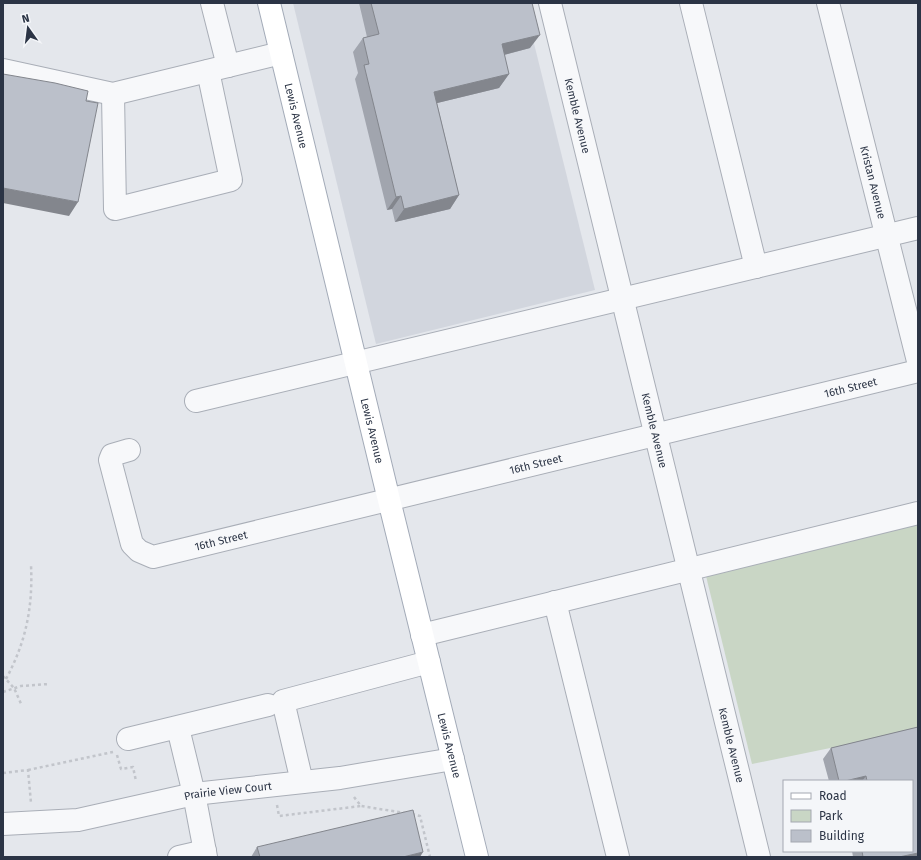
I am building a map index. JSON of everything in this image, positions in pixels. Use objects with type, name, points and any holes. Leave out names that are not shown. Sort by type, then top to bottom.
[{"type":"main road","name":"Lewis Avenue","points":[[269,3],[477,857]]},
{"type":"street","points":[[113,94],[115,209],[231,180],[212,3]]},
{"type":"street","name":"Kemble Avenue","points":[[550,3],[759,857]]},
{"type":"street","points":[[691,3],[756,267]]},
{"type":"street","name":"Kristan Avenue","points":[[828,3],[918,361]]},
{"type":"street","points":[[3,70],[113,94],[282,53]]},
{"type":"street","points":[[196,401],[918,228]]},
{"type":"street","name":"16th Street","points":[[129,450],[112,455],[110,460],[132,544],[139,551],[153,557],[918,371]]},
{"type":"street","points":[[422,635],[918,513]]},
{"type":"street","points":[[555,602],[618,857]]},
{"type":"street","points":[[302,782],[283,701],[429,662]]},
{"type":"street","points":[[128,739],[268,706]]},
{"type":"street","points":[[178,728],[194,794],[206,854],[179,857]]},
{"type":"street","name":"Prairie View Court","points":[[3,824],[78,820],[194,794],[340,778],[453,759]]},
{"type":"path","points":[[6,679],[22,642],[31,606],[31,565]]},
{"type":"path","points":[[3,676],[14,688],[22,706]]},
{"type":"path","points":[[3,692],[14,688],[49,684]]},
{"type":"path","points":[[3,773],[28,770],[116,751],[121,769],[133,767],[136,780]]},
{"type":"path","points":[[28,770],[31,807]]},
{"type":"path","points":[[354,798],[361,806]]},
{"type":"path","points":[[276,799],[279,816],[361,806],[420,816],[430,857]]},
{"type":"shaded area","points":[[293,3],[524,3],[595,290],[376,344]]},
{"type":"green space","points":[[918,524],[918,730],[752,764],[706,576]]},
{"type":"building","points":[[371,3],[532,3],[540,35],[502,44],[509,74],[434,92],[459,195],[404,209],[401,196],[396,197],[364,65],[369,64],[363,38],[379,34]]},
{"type":"building","points":[[3,74],[55,83],[88,91],[86,101],[98,103],[78,202],[3,188]]},
{"type":"building","points":[[918,727],[918,853],[899,857],[863,857],[862,852],[913,852],[913,780],[867,780],[866,776],[849,780],[839,780],[831,748]]},
{"type":"building","points":[[413,810],[423,852],[403,857],[260,857],[257,847]]}]
